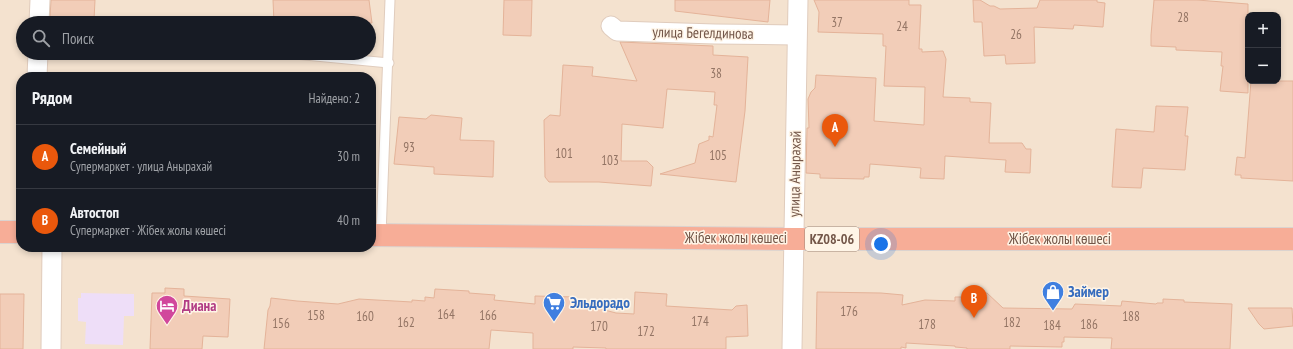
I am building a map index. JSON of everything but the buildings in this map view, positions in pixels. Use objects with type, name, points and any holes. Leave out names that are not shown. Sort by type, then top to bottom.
[{"type":"highway","points":[[0,232],[16,232]]},
{"type":"highway","name":"Жібек жолы көшесі","points":[[376,235],[794,239],[1293,239]]},
{"type":"street","points":[[39,16],[40,0]]},
{"type":"street","name":"улица Анырахай","points":[[792,349],[796,35],[798,0]]},
{"type":"street","name":"улица Бегелдинова","points":[[611,26],[617,31],[796,35]]},
{"type":"street","points":[[37,72],[38,60]]},
{"type":"street","points":[[52,252],[52,349]]},
{"type":"lane","points":[[376,235],[388,63],[390,0]]},
{"type":"lane","points":[[357,60],[388,63]]},
{"type":"shaded area","points":[[0,0],[1293,0],[1293,349],[0,349]]},
{"type":"shaded area","points":[[81,293],[134,294],[134,316],[124,316],[123,345],[85,344],[86,322],[78,321],[78,298],[81,298]]},
{"type":"place","name":"Семейный","points":[[835,147]]},
{"type":"place","name":"Займер","points":[[1053,312]]},
{"type":"place","name":"Автостоп","points":[[974,318]]},
{"type":"place","name":"Эльдорадо","points":[[554,322]]},
{"type":"place","name":"Диана","points":[[167,326]]}]
